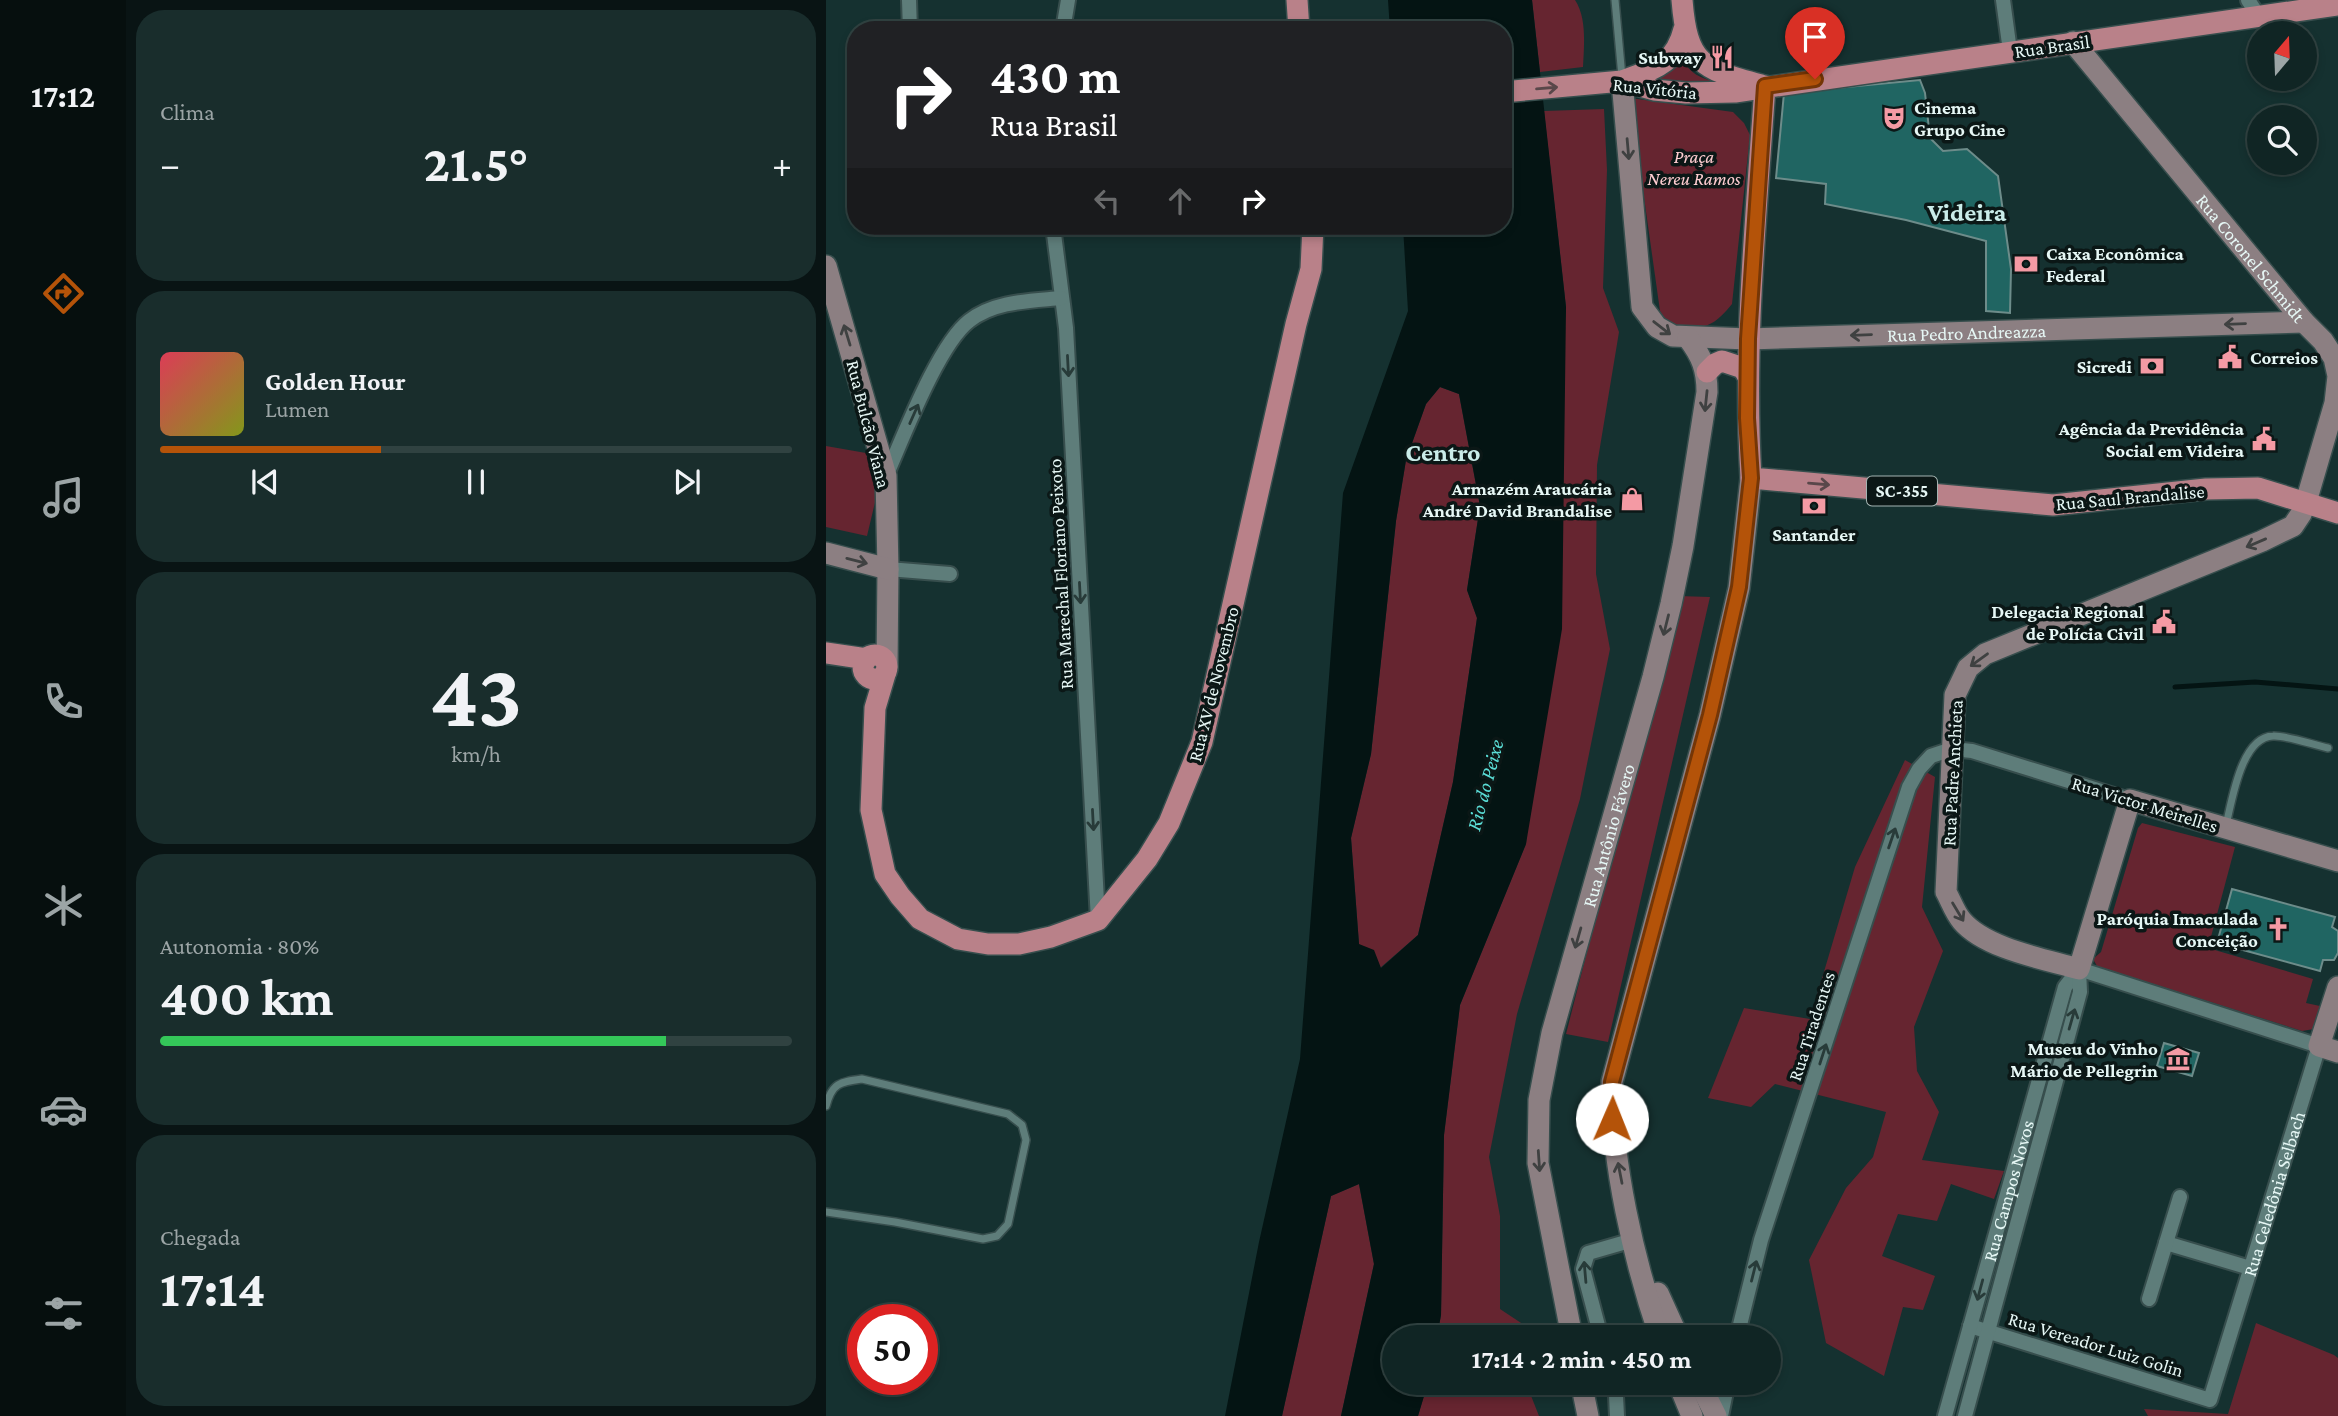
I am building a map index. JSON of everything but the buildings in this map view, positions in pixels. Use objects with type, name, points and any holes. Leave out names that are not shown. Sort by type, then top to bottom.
[{"type":"main road","points":[[1297,0],[1298,21]]},
{"type":"main road","points":[[1657,1325],[1633,1240],[1612,1119],[1612,1082],[1710,715],[1739,587],[1751,478],[1748,339],[1765,86],[1703,63],[1690,48],[1684,29],[1682,0]]},
{"type":"main road","name":"Rua Brasil","points":[[1765,86],[2338,5]]},
{"type":"main road","points":[[1622,81],[1667,61],[1680,46],[1684,29]]},
{"type":"main road","name":"Rua Coronel Schmidt","points":[[2073,42],[2304,322],[2323,341],[2334,358],[2338,376],[2335,402],[2306,502]]},
{"type":"main road","name":"Rua Vitória","points":[[1512,91],[1622,81],[1654,90],[1686,93],[1735,92],[1765,86]]},
{"type":"main road","name":"Rua Pedro Andreazza","points":[[1622,81],[1642,307],[1666,334],[1688,338],[1748,339],[2304,322]]},
{"type":"main road","name":"Rua XV de Novembro","points":[[1098,920],[1147,859],[1169,823],[1202,742],[1296,324],[1311,269],[1312,235]]},
{"type":"main road","name":"Rua Bulcão Viana","points":[[826,266],[886,476],[887,628],[873,666],[871,810],[885,874],[920,919],[958,939],[988,944],[1019,944],[1051,937],[1098,920]]},
{"type":"main road","points":[[1688,338],[1699,352],[1707,372],[1722,361],[1743,368],[1747,375]]},
{"type":"main road","name":"Rua Antônio Fávero","points":[[1570,1325],[1538,1163],[1539,1100],[1552,1033],[1653,677],[1671,604],[1704,421],[1707,372]]},
{"type":"main road","name":"Rua Saul Brandalise","points":[[1751,478],[2053,505],[2206,489],[2258,488],[2338,513]]},
{"type":"main road","name":"Rua Padre Anchieta","points":[[2079,969],[2004,947],[1978,935],[1961,920],[1946,892],[1955,695],[1968,668],[1985,654],[2262,541],[2292,526],[2306,502]]},
{"type":"main road","points":[[826,553],[888,569]]},
{"type":"main road","points":[[832,654],[873,666]]},
{"type":"main road","name":"Rua Victor Meirelles","points":[[2130,800],[2338,861]]},
{"type":"main road","name":"Rua Campos Novos","points":[[2079,969],[2130,800]]},
{"type":"main road","name":"Rua Celedônia Selbach","points":[[2328,1049],[2338,987]]},
{"type":"main road","points":[[1633,1240],[1672,1325]]},
{"type":"main road","points":[[1584,1395],[1588,1416]]},
{"type":"main road","points":[[1683,1395],[1692,1416]]},
{"type":"main road","points":[[1706,1395],[1718,1416]]},
{"type":"street","points":[[909,0],[910,21]]},
{"type":"street","points":[[1064,21],[1068,0]]},
{"type":"street","points":[[2003,0],[2010,51]]},
{"type":"street","points":[[2248,0],[2260,18]]},
{"type":"street","name":"Rua Marechal Floriano Peixoto","points":[[1054,235],[1066,328],[1098,920]]},
{"type":"street","points":[[886,476],[949,343],[969,321],[1014,302],[1061,298]]},
{"type":"street","points":[[888,569],[950,574]]},
{"type":"street","name":"Rua Victor Meirelles","points":[[1952,749],[1972,751],[2130,800]]},
{"type":"street","name":"Rua Tiradentes","points":[[1740,1325],[1761,1240],[1909,787],[1919,769],[1931,756],[1952,749]]},
{"type":"street","points":[[2079,969],[2328,1049]]},
{"type":"street","name":"Rua Campos Novos","points":[[1945,1416],[2065,987],[2079,969]]},
{"type":"street","name":"Rua Campos Novos","points":[[1965,1416],[2080,992],[2079,969]]},
{"type":"street","name":"Rua Celedônia Selbach","points":[[2210,1400],[2250,1268],[2328,1049]]},
{"type":"street","points":[[2149,1298],[2180,1197]]},
{"type":"street","points":[[1598,1325],[1583,1269],[1584,1259],[1588,1253],[1633,1240]]},
{"type":"street","points":[[2166,1243],[2250,1268]]},
{"type":"street","name":"Rua Vereador Luiz Golin","points":[[1970,1326],[2210,1400]]},
{"type":"street","points":[[1616,1395],[1617,1416]]},
{"type":"street","points":[[1718,1416],[1724,1395]]},
{"type":"lane","points":[[1615,0],[1622,81]]},
{"type":"lane","points":[[2225,829],[2239,771],[2250,750],[2261,740],[2273,736],[2328,748]]},
{"type":"lane","points":[[826,1106],[830,1092],[841,1082],[862,1079],[1008,1114],[1022,1125],[1026,1140],[1008,1224],[996,1236],[983,1239],[826,1212]]},
{"type":"green space","points":[[1532,0],[1575,0],[1583,24],[1583,67],[1540,72]]},
{"type":"green space","points":[[1681,54],[1694,73],[1729,85],[1655,81]]},
{"type":"green space","name":"Praça Nereu Ramos","points":[[1630,98],[1733,112],[1744,123],[1750,135],[1732,304],[1718,319],[1705,326],[1670,327],[1660,311]]},
{"type":"green space","points":[[1604,109],[1607,170],[1603,288],[1619,332],[1597,465],[1596,574],[1610,649],[1580,799],[1517,1014],[1489,1157],[1500,1216],[1500,1309],[1524,1325],[1439,1325],[1444,1135],[1460,1005],[1526,844],[1566,307],[1544,111]]},
{"type":"green space","points":[[1440,387],[1459,394],[1480,506],[1467,590],[1477,618],[1453,782],[1418,935],[1380,968],[1359,944],[1351,838],[1371,754],[1396,521],[1406,460],[1426,404]]},
{"type":"green space","points":[[826,446],[866,453],[877,494],[867,536],[826,527]]},
{"type":"green space","points":[[1678,596],[1710,597],[1608,1042],[1566,1034]]},
{"type":"green space","points":[[1905,760],[1935,777],[1922,907],[1943,951],[1914,1027],[1917,1071],[1939,1112],[1922,1160],[2004,1171],[1994,1199],[1951,1184],[1937,1221],[1898,1214],[1882,1256],[1935,1276],[1923,1310],[1903,1307],[1884,1376],[1826,1343],[1809,1260],[1846,1188],[1873,1157],[1886,1112],[1775,1084],[1751,1107],[1708,1098],[1744,1008],[1810,1019],[1855,867]]},
{"type":"green space","points":[[2142,823],[2235,847],[2208,948],[2313,979],[2306,1003],[2320,1006],[2314,1029],[2302,1031],[2097,966],[2093,959],[2101,952],[2138,828]]},
{"type":"green space","points":[[1359,1184],[1374,1264],[1341,1416],[1282,1416],[1331,1196]]},
{"type":"green space","points":[[2256,1323],[2338,1358],[2338,1416],[2148,1416],[2144,1409],[2228,1414]]},
{"type":"green space","points":[[1424,1395],[1531,1395],[1539,1416],[1418,1416]]},
{"type":"water","name":"Rio do Peixe","points":[[1388,0],[1532,0],[1566,307],[1562,629],[1526,844],[1460,1005],[1444,1135],[1439,1325],[1382,1325],[1382,1395],[1424,1395],[1418,1416],[1341,1416],[1374,1264],[1359,1184],[1331,1196],[1282,1416],[1225,1416],[1259,1242],[1300,1059],[1343,493],[1408,311],[1404,235],[1512,235],[1512,21],[1389,21]],"holes":[[[1440,387],[1459,394],[1480,506],[1467,590],[1477,618],[1453,782],[1418,935],[1381,968],[1374,950],[1359,944],[1351,838],[1371,754],[1396,521],[1406,460],[1426,404]]]},
{"type":"waterway","points":[[2175,687],[2255,682],[2338,689]]},
{"type":"place","name":"Subway","points":[[1722,57]]},
{"type":"place","name":"Cinema Grupo Cine","points":[[1894,118]]},
{"type":"place","name":"Caixa Econômica Federal","points":[[2026,264]]},
{"type":"place","name":"Correios","points":[[2230,357]]},
{"type":"place","name":"Sicredi","points":[[2152,366]]},
{"type":"place","name":"Agência da Previdência Social em Videira","points":[[2264,439]]},
{"type":"place","name":"Armazém Araucária André David Brandalise","points":[[1632,499]]},
{"type":"place","name":"Santander","points":[[1814,506]]},
{"type":"place","name":"Delegacia Regional de Polícia Civil","points":[[2164,622]]},
{"type":"place","name":"Paróquia Imaculada Conceição","points":[[2278,929]]},
{"type":"place","name":"Museu do Vinho Mário de Pellegrin","points":[[2178,1059]]},
{"type":"district","name":"Videira","points":[[1967,212]]},
{"type":"district","name":"Centro","points":[[1443,452]]},
{"type":"route","points":[[1612,1119],[1612,1082],[1710,715],[1739,587],[1751,478],[1747,418],[1748,339],[1765,86],[1815,79]]}]
